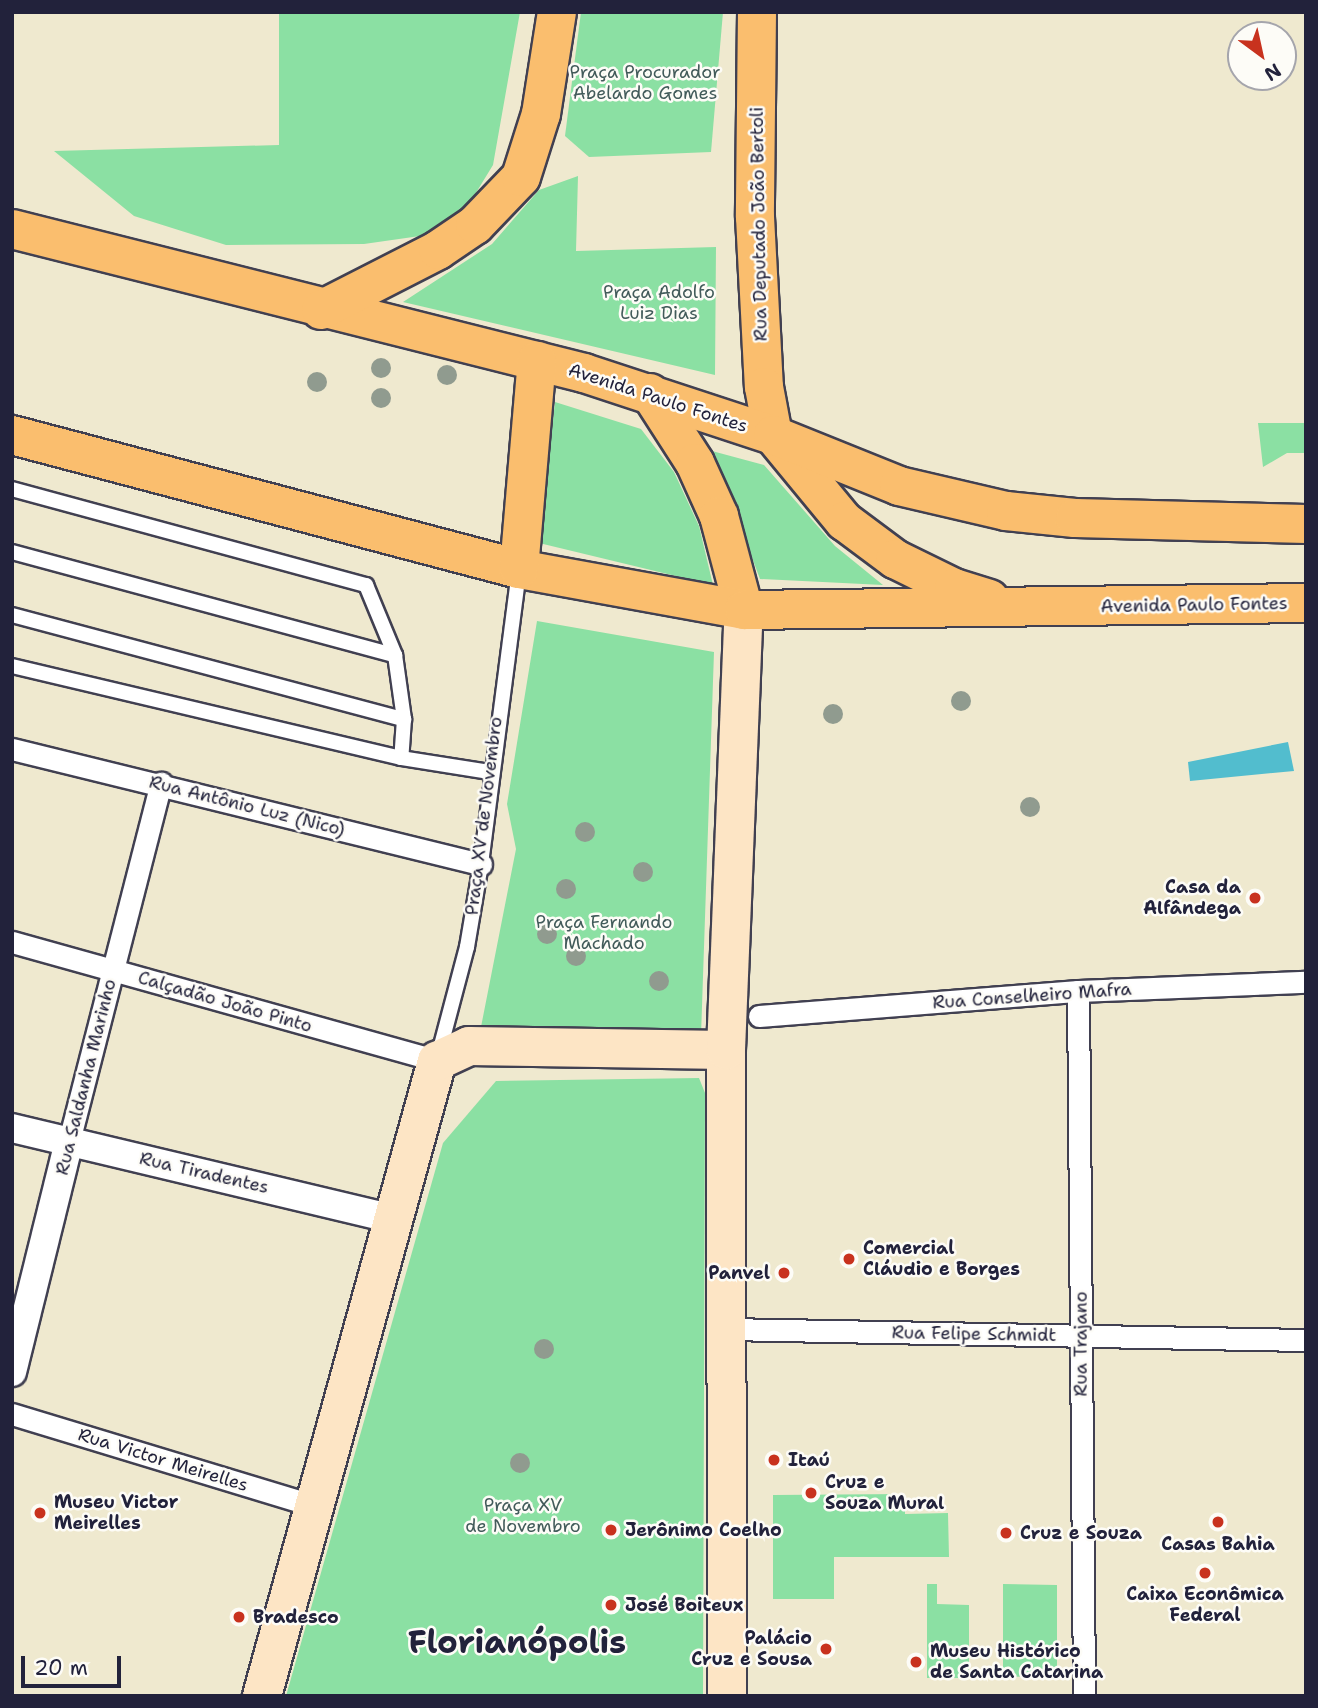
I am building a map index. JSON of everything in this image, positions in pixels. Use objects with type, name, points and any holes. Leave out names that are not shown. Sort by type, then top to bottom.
[{"type":"main road","points":[[321,310],[447,244],[475,225],[522,177],[541,114],[557,12]]},
{"type":"main road","name":"Rua Deputado João Bertoli","points":[[757,12],[755,217],[764,387],[773,435]]},
{"type":"main road","name":"Avenida Paulo Fontes","points":[[12,229],[321,310],[537,361],[650,393],[773,435],[899,486],[1006,511],[1075,518],[1306,524]]},
{"type":"main road","points":[[519,569],[537,361]]},
{"type":"main road","points":[[650,393],[695,463],[719,516],[744,610],[726,1050],[727,1696]]},
{"type":"main road","name":"Avenida Paulo Fontes","points":[[12,435],[519,569],[744,610],[1306,603]]},
{"type":"main road","points":[[773,435],[844,521],[895,559],[954,588],[1018,607]]},
{"type":"main road","points":[[437,1062],[469,1046],[726,1050]]},
{"type":"main road","name":"Praça XV de Novembro","points":[[262,1696],[437,1062]]},
{"type":"street","name":"Rua Antônio Luz (Nico)","points":[[12,749],[161,783],[481,864]]},
{"type":"street","name":"Rua Saldanha Marinho","points":[[12,1372],[161,783]]},
{"type":"street","name":"Calçadão João Pinto","points":[[12,942],[437,1062]]},
{"type":"street","name":"Rua Conselheiro Mafra","points":[[759,1016],[1078,991],[1306,982]]},
{"type":"street","name":"Rua Trajano","points":[[1078,991],[1084,1696]]},
{"type":"street","name":"Rua Tiradentes","points":[[12,1128],[395,1219]]},
{"type":"street","name":"Rua Felipe Schmidt","points":[[726,1329],[1306,1340]]},
{"type":"street","name":"Rua Victor Meirelles","points":[[12,1414],[314,1506]]},
{"type":"lane","points":[[12,489],[366,585],[395,655],[404,719],[401,758]]},
{"type":"lane","points":[[12,552],[395,655]]},
{"type":"lane","name":"Praça XV de Novembro","points":[[437,1062],[467,947],[481,864],[489,772],[519,569]]},
{"type":"lane","points":[[12,615],[404,719]]},
{"type":"lane","points":[[12,666],[401,758],[489,772]]},
{"type":"green space","points":[[279,12],[520,12],[493,165],[463,214],[420,236],[364,244],[226,245],[134,216],[54,151],[279,145]]},
{"type":"green space","name":"Praça Procurador Abelardo Gomes","points":[[581,12],[723,12],[711,152],[589,157],[565,136]]},
{"type":"green space","name":"Praça Adolfo Luiz Dias","points":[[578,176],[576,251],[716,247],[715,375],[403,302],[492,244],[539,190]]},
{"type":"green space","points":[[555,402],[641,429],[674,472],[699,526],[713,585],[539,543]]},
{"type":"green space","points":[[1258,423],[1306,423],[1306,453],[1287,453],[1263,467]]},
{"type":"green space","points":[[712,451],[764,465],[835,546],[883,585],[760,579]]},
{"type":"green space","name":"Praça Fernando Machado","points":[[537,621],[714,652],[701,1036],[480,1032],[516,849],[507,804]]},
{"type":"green space","name":"Praça XV de Novembro","points":[[699,1078],[705,1093],[703,1696],[286,1696],[443,1143],[496,1081]]},
{"type":"green space","points":[[905,1494],[905,1514],[948,1513],[949,1557],[834,1557],[834,1599],[773,1599],[773,1495]]},
{"type":"green space","points":[[927,1584],[937,1584],[937,1604],[969,1605],[969,1678],[927,1678]]},
{"type":"green space","points":[[1003,1584],[1057,1585],[1057,1676],[1003,1677]]},
{"type":"water","points":[[1288,742],[1294,771],[1190,781],[1188,762]]},
{"type":"place","name":"Casa da Alfândega","points":[[1255,898]]},
{"type":"place","name":"Comercial Cláudio e Borges","points":[[849,1259]]},
{"type":"place","name":"Panvel","points":[[784,1273]]},
{"type":"place","name":"Itaú","points":[[774,1460]]},
{"type":"place","name":"Cruz e Souza Mural","points":[[811,1493]]},
{"type":"place","name":"Museu Victor Meirelles","points":[[40,1513]]},
{"type":"place","name":"Casas Bahia","points":[[1218,1522]]},
{"type":"place","name":"Jerônimo Coelho","points":[[611,1530]]},
{"type":"place","name":"Cruz e Souza","points":[[1006,1533]]},
{"type":"place","name":"Caixa Econômica Federal","points":[[1205,1573]]},
{"type":"place","name":"José Boiteux","points":[[611,1605]]},
{"type":"place","name":"Bradesco","points":[[239,1617]]},
{"type":"place","name":"Palácio Cruz e Sousa","points":[[826,1649]]},
{"type":"place","name":"Museu Histórico de Santa Catarina","points":[[916,1662]]},
{"type":"district","name":"Florianópolis","points":[[517,1642]]}]
